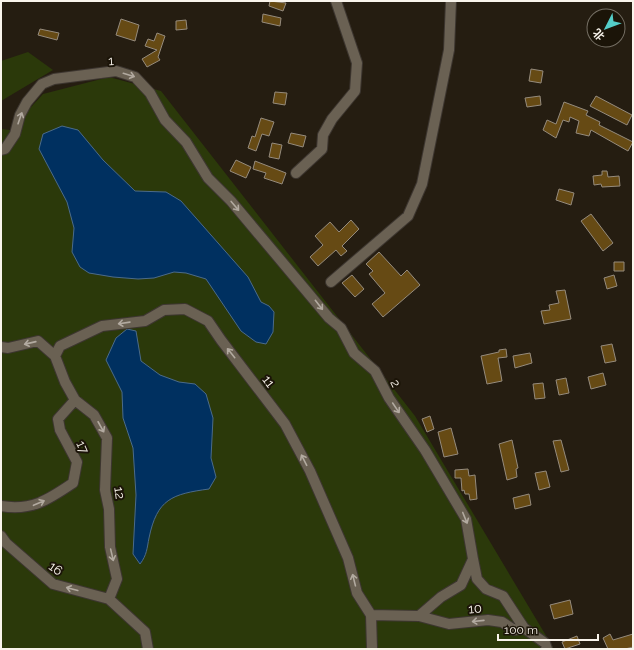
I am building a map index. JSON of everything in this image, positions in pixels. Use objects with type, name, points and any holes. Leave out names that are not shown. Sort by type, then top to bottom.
[{"type":"street","points":[[296,172],[322,149],[323,134],[332,119],[355,92],[357,63],[336,1]]},
{"type":"street","points":[[331,282],[408,216],[422,184],[449,50],[451,1]]},
{"type":"street","name":"1","points":[[1,150],[5,148],[15,134],[20,115],[27,102],[42,84],[54,79],[116,71],[135,77],[150,93],[165,120],[186,142],[208,178]]},
{"type":"street","name":"2","points":[[208,178],[231,202],[329,318],[341,328],[354,353],[376,371],[389,398],[425,450],[466,519],[477,579],[486,589],[503,596],[524,628]]},
{"type":"street","name":"11","points":[[55,356],[60,346],[102,326],[145,321],[164,310],[185,309],[208,321],[285,424],[310,471],[348,558],[357,593],[371,615]]},
{"type":"street","points":[[1,347],[8,348],[38,342],[55,356],[65,382],[75,400]]},
{"type":"street","name":"17","points":[[1,506],[15,508],[37,505],[73,483],[77,462],[60,430],[58,419],[75,400]]},
{"type":"street","name":"12","points":[[75,400],[94,415],[107,438],[104,490],[109,508],[110,548],[117,579],[109,599]]},
{"type":"street","name":"16","points":[[1,536],[6,543],[53,584],[109,599]]},
{"type":"street","points":[[419,616],[441,597],[461,585],[474,559]]},
{"type":"street","points":[[109,599],[145,632],[148,649]]},
{"type":"street","points":[[371,615],[372,649]]},
{"type":"street","name":"10","points":[[371,615],[419,616],[449,624],[488,620],[502,622],[514,630],[524,628],[545,643],[547,649]]},
{"type":"green space","points":[[28,52],[53,70],[1,101],[1,61]]},
{"type":"green space","points":[[109,77],[161,91],[415,416],[554,649],[1,649],[1,129],[10,130],[43,94]]},
{"type":"water","points":[[62,126],[78,130],[103,160],[135,191],[166,192],[181,201],[248,277],[261,302],[269,306],[274,312],[273,332],[266,344],[256,342],[241,331],[206,279],[186,273],[174,272],[154,278],[138,279],[113,277],[89,273],[80,267],[72,252],[74,228],[67,202],[39,149],[43,134]]},
{"type":"water","points":[[127,329],[136,331],[141,361],[160,375],[179,382],[195,384],[206,394],[213,418],[211,458],[216,477],[209,489],[176,496],[162,507],[152,525],[144,558],[140,564],[133,554],[136,495],[133,448],[123,418],[122,392],[106,360],[116,338]]},
{"type":"building","points":[[270,1],[286,3],[283,11],[269,6]]},
{"type":"building","points":[[263,14],[281,18],[280,26],[262,22]]},
{"type":"building","points":[[121,19],[139,25],[135,41],[116,35]]},
{"type":"building","points":[[186,20],[187,29],[176,30],[176,21]]},
{"type":"building","points":[[40,29],[59,33],[57,40],[38,35]]},
{"type":"building","points":[[157,33],[165,36],[158,57],[160,60],[147,67],[142,59],[157,50],[145,46],[148,39],[154,41]]},
{"type":"building","points":[[531,69],[543,71],[541,83],[529,81]]},
{"type":"building","points":[[275,92],[287,93],[285,105],[273,103]]},
{"type":"building","points":[[540,96],[541,105],[527,107],[525,98]]},
{"type":"building","points":[[596,96],[632,115],[627,125],[590,106]]},
{"type":"building","points":[[564,102],[588,111],[586,115],[600,122],[599,125],[633,142],[628,151],[591,130],[589,136],[576,133],[579,121],[570,117],[569,122],[563,120],[556,138],[543,130],[547,120],[556,124]]},
{"type":"building","points":[[261,118],[274,122],[269,136],[262,134],[256,151],[248,148],[252,136],[255,137]]},
{"type":"building","points":[[291,133],[306,136],[303,147],[288,143]]},
{"type":"building","points":[[272,143],[282,145],[279,159],[269,157]]},
{"type":"building","points":[[236,160],[251,167],[246,178],[230,171]]},
{"type":"building","points":[[255,161],[286,173],[282,184],[264,178],[266,173],[253,169]]},
{"type":"building","points":[[602,171],[607,171],[608,177],[619,176],[620,186],[602,187],[601,184],[594,185],[593,176],[602,175]]},
{"type":"building","points":[[559,189],[574,193],[571,205],[556,200]]},
{"type":"building","points":[[591,214],[613,243],[603,251],[581,221]]},
{"type":"building","points":[[351,220],[359,229],[342,246],[347,251],[341,256],[336,250],[318,266],[310,257],[323,245],[315,236],[330,222],[339,232]]},
{"type":"building","points":[[379,252],[401,276],[407,270],[420,285],[383,317],[372,304],[385,293],[369,274],[373,271],[366,264]]},
{"type":"building","points":[[614,262],[624,262],[624,271],[614,271]]},
{"type":"building","points":[[352,275],[364,289],[355,297],[342,283]]},
{"type":"building","points":[[614,275],[617,286],[607,289],[604,278]]},
{"type":"building","points":[[565,290],[571,319],[544,324],[541,311],[550,310],[549,305],[559,303],[556,291]]},
{"type":"building","points":[[612,344],[616,361],[605,363],[601,346]]},
{"type":"building","points":[[506,349],[507,357],[498,358],[502,381],[487,384],[481,356]]},
{"type":"building","points":[[530,353],[532,363],[515,368],[513,356]]},
{"type":"building","points":[[603,373],[606,385],[591,389],[588,377]]},
{"type":"building","points":[[566,378],[569,393],[559,395],[556,380]]},
{"type":"building","points":[[543,383],[545,398],[535,399],[533,384]]},
{"type":"building","points":[[430,416],[434,429],[427,432],[422,419]]},
{"type":"building","points":[[451,428],[458,454],[444,457],[438,432]]},
{"type":"building","points":[[512,440],[518,468],[516,469],[517,477],[507,480],[499,444]]},
{"type":"building","points":[[561,440],[569,470],[561,472],[553,441]]},
{"type":"building","points":[[468,469],[469,476],[475,475],[477,499],[470,500],[469,494],[465,494],[464,490],[462,491],[461,478],[455,478],[455,470]]},
{"type":"building","points":[[546,471],[550,487],[539,490],[535,473]]},
{"type":"building","points":[[529,494],[531,505],[515,509],[513,498]]},
{"type":"building","points":[[570,600],[573,614],[554,619],[550,605]]},
{"type":"building","points":[[610,634],[613,640],[633,634],[633,647],[625,649],[608,649],[603,638]]},
{"type":"building","points":[[577,636],[580,644],[565,649],[562,642]]}]
